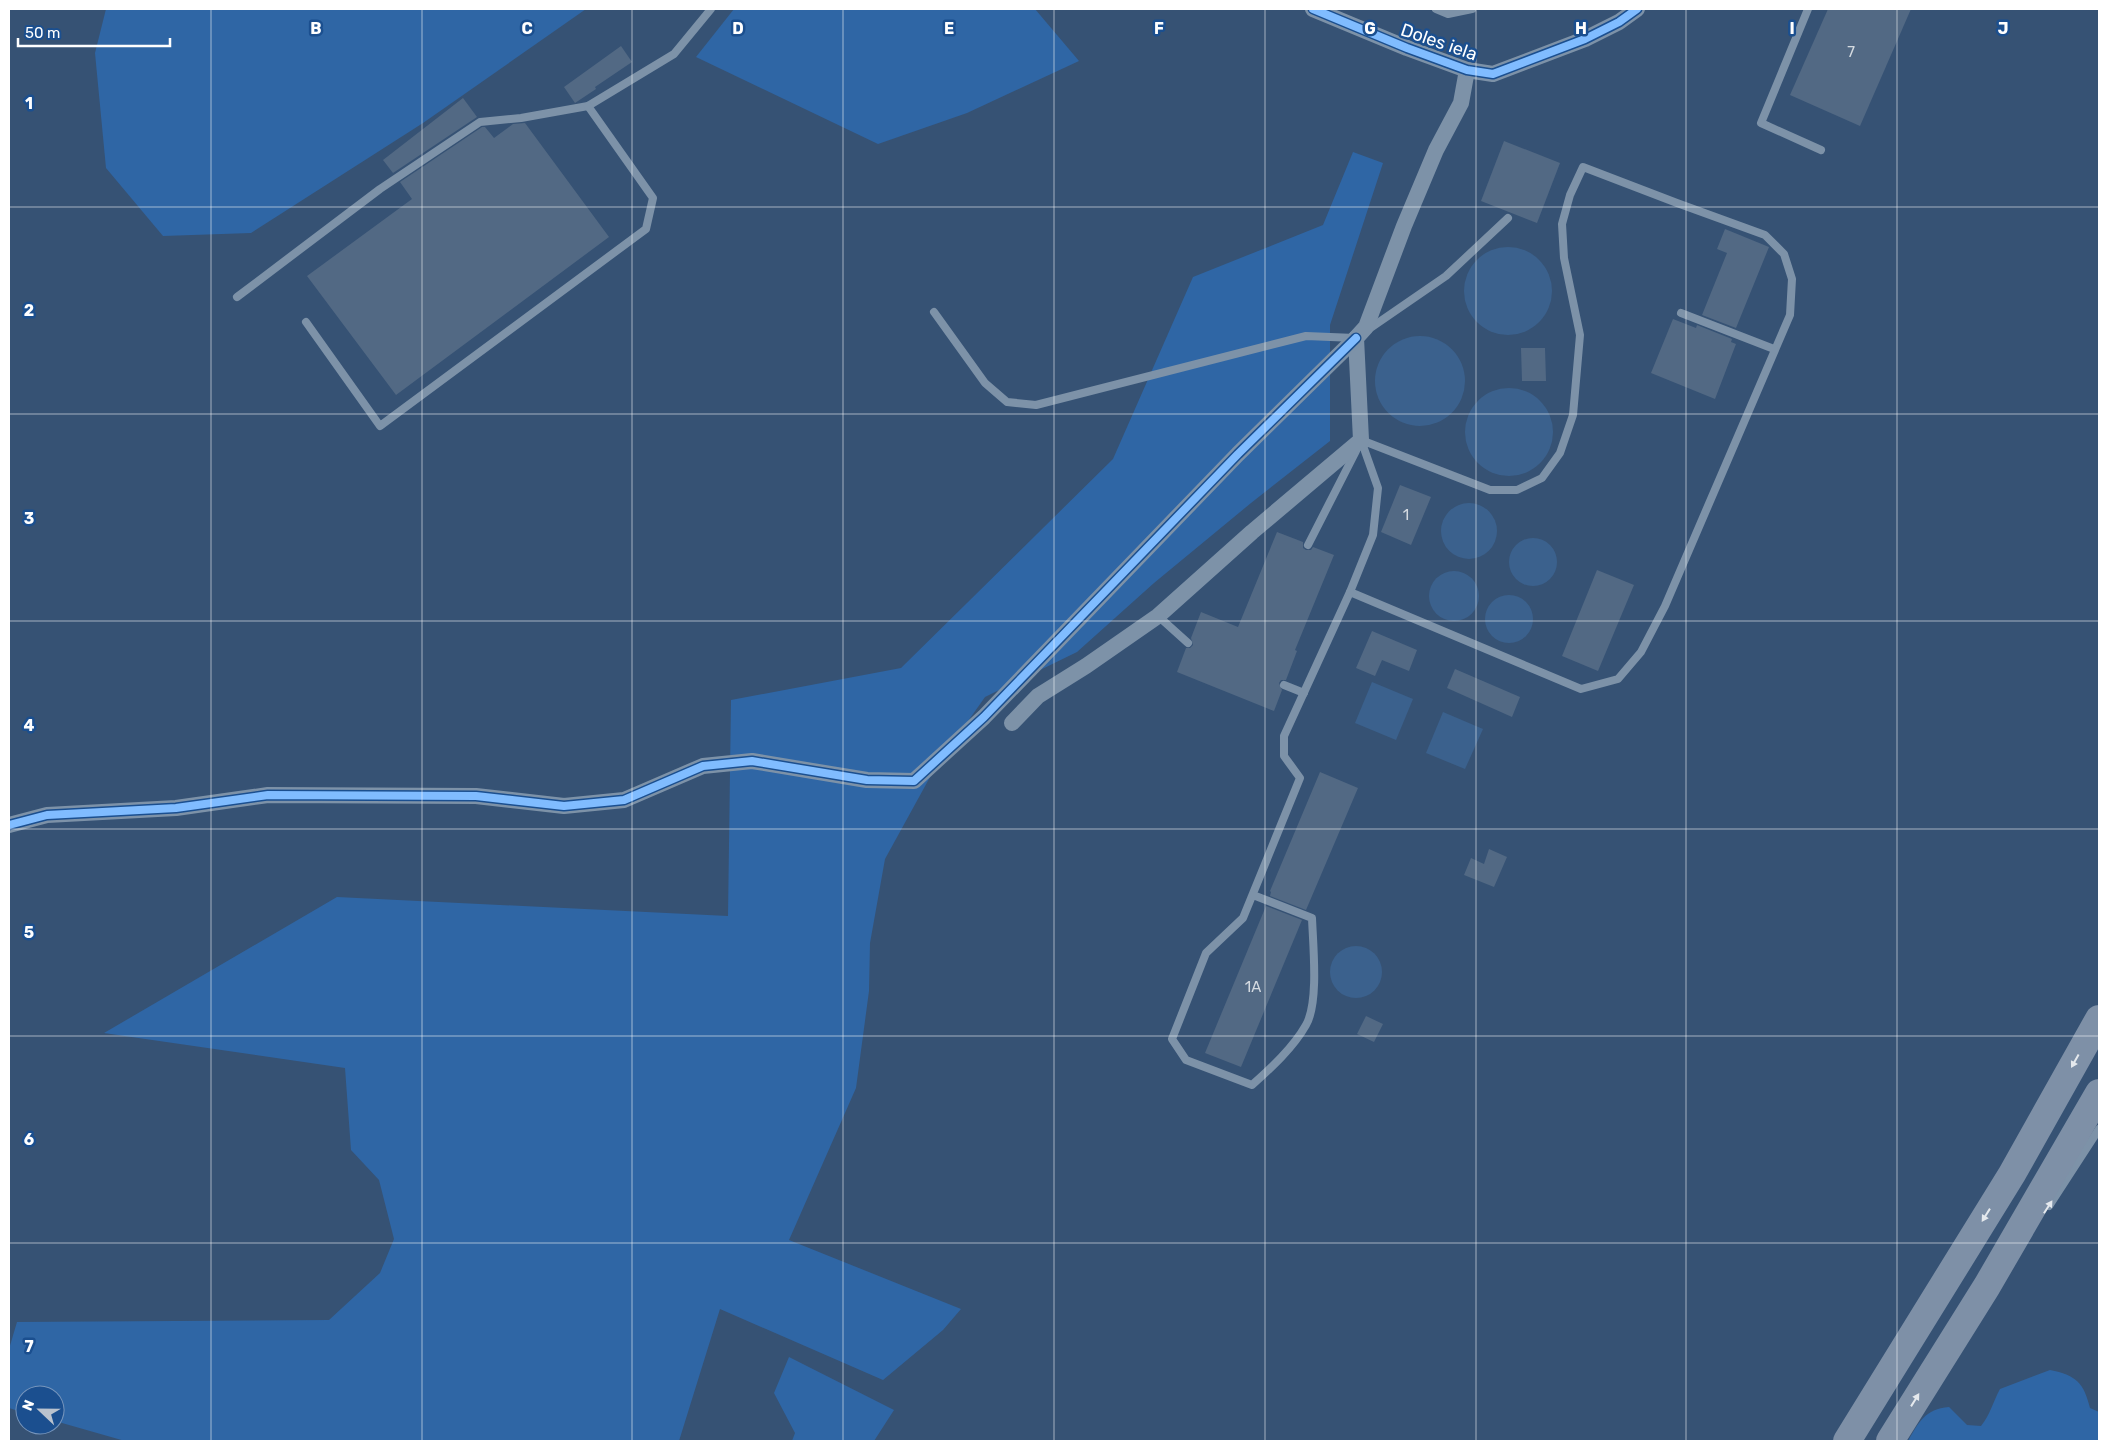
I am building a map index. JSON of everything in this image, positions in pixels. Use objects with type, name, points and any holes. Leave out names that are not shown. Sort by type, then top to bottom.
[{"type":"highway","points":[[1847,1441],[2012,1174],[2099,1019]]},
{"type":"highway","points":[[1890,1441],[1987,1286],[2099,1093]]},
{"type":"street","name":"Doles iela","points":[[1313,9],[1407,48],[1468,70],[1493,74],[1585,38],[1619,22],[1637,9]]},
{"type":"street","points":[[9,825],[47,815],[176,808],[268,795],[476,796],[564,806],[624,800],[703,766],[752,761],[867,780],[914,781],[984,717],[1238,454],[1366,327],[1436,150],[1461,103],[1468,70]]},
{"type":"street","points":[[1012,724],[1038,696],[1086,666],[1158,616],[1252,532],[1361,440],[1356,338]]},
{"type":"lane","points":[[237,297],[380,189],[480,122],[522,118],[588,106],[674,54],[711,9]]},
{"type":"lane","points":[[1436,9],[1448,14],[1472,9]]},
{"type":"lane","points":[[1808,9],[1761,123],[1822,150]]},
{"type":"lane","points":[[306,322],[380,426],[646,229],[653,198],[588,106]]},
{"type":"lane","points":[[1350,592],[1581,689],[1618,679],[1641,652],[1665,606],[1790,315],[1792,279],[1784,254],[1766,235],[1583,167],[1570,195],[1562,224],[1564,258],[1580,335],[1572,415],[1560,453],[1542,478],[1517,490],[1490,490],[1361,440]]},
{"type":"lane","points":[[934,312],[986,383],[1007,402],[1036,405],[1306,336],[1356,338],[1446,276],[1508,218]]},
{"type":"lane","points":[[1681,313],[1774,349]]},
{"type":"lane","points":[[1308,544],[1361,440]]},
{"type":"lane","points":[[1253,895],[1312,918],[1314,998],[1307,1024],[1274,1065],[1252,1085],[1186,1060],[1172,1039],[1206,953],[1243,918],[1300,778],[1284,756],[1284,736],[1350,592],[1373,535],[1378,488],[1361,440]]},
{"type":"lane","points":[[1158,616],[1188,643]]},
{"type":"lane","points":[[1284,685],[1304,693]]},
{"type":"lane","points":[[2042,1216],[2099,1129]]},
{"type":"lane","points":[[1987,1286],[2010,1266]]},
{"type":"shaded area","points":[[106,9],[586,9],[423,123],[251,233],[163,236],[106,168],[95,53]]},
{"type":"shaded area","points":[[734,9],[1035,9],[1079,61],[967,113],[878,144],[696,57]]},
{"type":"shaded area","points":[[1353,152],[1383,163],[1330,325],[1330,441],[1154,583],[1077,652],[985,697],[935,768],[885,859],[870,943],[869,991],[856,1088],[789,1240],[961,1309],[943,1330],[883,1380],[720,1309],[679,1441],[125,1441],[65,1424],[65,1385],[15,1385],[15,1410],[9,1408],[9,1349],[17,1322],[329,1320],[380,1273],[394,1239],[379,1180],[351,1150],[345,1068],[104,1033],[337,897],[728,916],[731,700],[901,668],[1113,459],[1193,277],[1323,225]]},
{"type":"shaded area","points":[[1508,247],[1525,250],[1533,254],[1545,266],[1549,274],[1552,291],[1549,308],[1545,316],[1533,328],[1525,332],[1508,335],[1491,332],[1483,328],[1471,316],[1467,308],[1464,291],[1467,274],[1471,266],[1483,254],[1491,250]]},
{"type":"shaded area","points":[[1420,336],[1437,339],[1452,349],[1462,364],[1465,381],[1462,398],[1452,413],[1437,423],[1420,426],[1403,423],[1388,413],[1378,398],[1375,381],[1378,364],[1388,349],[1403,339]]},
{"type":"shaded area","points":[[1509,388],[1526,391],[1534,395],[1546,407],[1550,415],[1553,432],[1550,449],[1546,457],[1534,469],[1526,473],[1509,476],[1492,473],[1484,469],[1472,457],[1468,449],[1465,432],[1468,415],[1472,407],[1484,395],[1492,391]]},
{"type":"shaded area","points":[[1463,503],[1475,503],[1489,511],[1497,525],[1495,542],[1489,551],[1475,559],[1463,559],[1453,554],[1446,547],[1441,537],[1441,525],[1446,515],[1453,508]]},
{"type":"shaded area","points":[[1528,538],[1538,538],[1550,545],[1557,557],[1557,567],[1550,579],[1538,586],[1528,586],[1520,582],[1513,575],[1509,567],[1509,557],[1513,549],[1520,542]]},
{"type":"shaded area","points":[[1449,571],[1459,571],[1472,578],[1479,591],[1479,601],[1472,614],[1459,621],[1449,621],[1440,617],[1433,610],[1429,601],[1429,591],[1433,582],[1440,575]]},
{"type":"shaded area","points":[[1504,595],[1514,595],[1526,602],[1533,614],[1533,624],[1526,636],[1514,643],[1504,643],[1496,639],[1489,632],[1485,624],[1485,614],[1489,606],[1496,599]]},
{"type":"shaded area","points":[[1372,682],[1413,699],[1396,740],[1355,723]]},
{"type":"shaded area","points":[[1443,712],[1483,729],[1465,769],[1426,753]]},
{"type":"shaded area","points":[[1356,946],[1366,948],[1374,954],[1380,962],[1382,972],[1380,982],[1374,990],[1366,996],[1356,998],[1346,996],[1338,990],[1332,982],[1330,972],[1332,962],[1338,954],[1346,948]]},
{"type":"shaded area","points":[[789,1357],[894,1410],[874,1441],[792,1441],[795,1433],[774,1393]]},
{"type":"shaded area","points":[[2050,1370],[2072,1378],[2082,1386],[2090,1408],[2099,1412],[2099,1441],[1908,1441],[1928,1414],[1941,1408],[1949,1407],[1967,1425],[1981,1426],[2000,1389]]},
{"type":"building","points":[[1828,9],[1911,9],[1860,126],[1790,95]]},
{"type":"building","points":[[621,46],[632,62],[575,103],[564,87]]},
{"type":"building","points":[[463,98],[477,117],[393,173],[383,160]]},
{"type":"building","points":[[525,123],[609,237],[396,395],[307,276],[412,199],[400,182],[482,127],[485,127],[494,138],[513,124]]},
{"type":"building","points":[[1504,141],[1560,163],[1537,223],[1481,201]]},
{"type":"building","points":[[1725,229],[1769,247],[1736,328],[1702,315],[1727,253],[1717,249]]},
{"type":"building","points":[[1673,319],[1696,328],[1697,325],[1732,339],[1731,342],[1736,344],[1715,399],[1651,373]]},
{"type":"building","points":[[1521,348],[1545,348],[1546,381],[1522,381]]},
{"type":"building","points":[[1400,485],[1431,497],[1411,545],[1381,532]]},
{"type":"building","points":[[1277,532],[1303,542],[1303,548],[1306,550],[1311,550],[1313,547],[1334,555],[1295,650],[1297,651],[1286,680],[1281,680],[1279,683],[1282,690],[1274,711],[1177,672],[1186,648],[1190,648],[1193,645],[1191,638],[1201,612],[1238,627]]},
{"type":"building","points":[[1597,570],[1634,585],[1598,671],[1562,656]]},
{"type":"building","points":[[1372,631],[1417,650],[1409,671],[1382,660],[1375,676],[1356,668]]},
{"type":"building","points":[[1455,669],[1520,697],[1512,717],[1447,688]]},
{"type":"building","points":[[1320,772],[1358,788],[1306,910],[1270,896],[1270,891]]},
{"type":"building","points":[[1489,849],[1507,857],[1494,887],[1464,875],[1471,858],[1484,864]]},
{"type":"building","points":[[1266,906],[1302,920],[1241,1067],[1205,1053]]},
{"type":"building","points":[[1366,1016],[1383,1024],[1374,1042],[1357,1034]]},
{"type":"cycle path","points":[[1313,9],[1407,48],[1467,70],[1493,74],[1585,39],[1619,22],[1637,9]]},
{"type":"cycle path","points":[[9,825],[47,815],[176,808],[268,795],[476,796],[564,806],[624,800],[703,766],[752,761],[867,780],[914,781],[984,717],[1238,454],[1356,338]]}]
